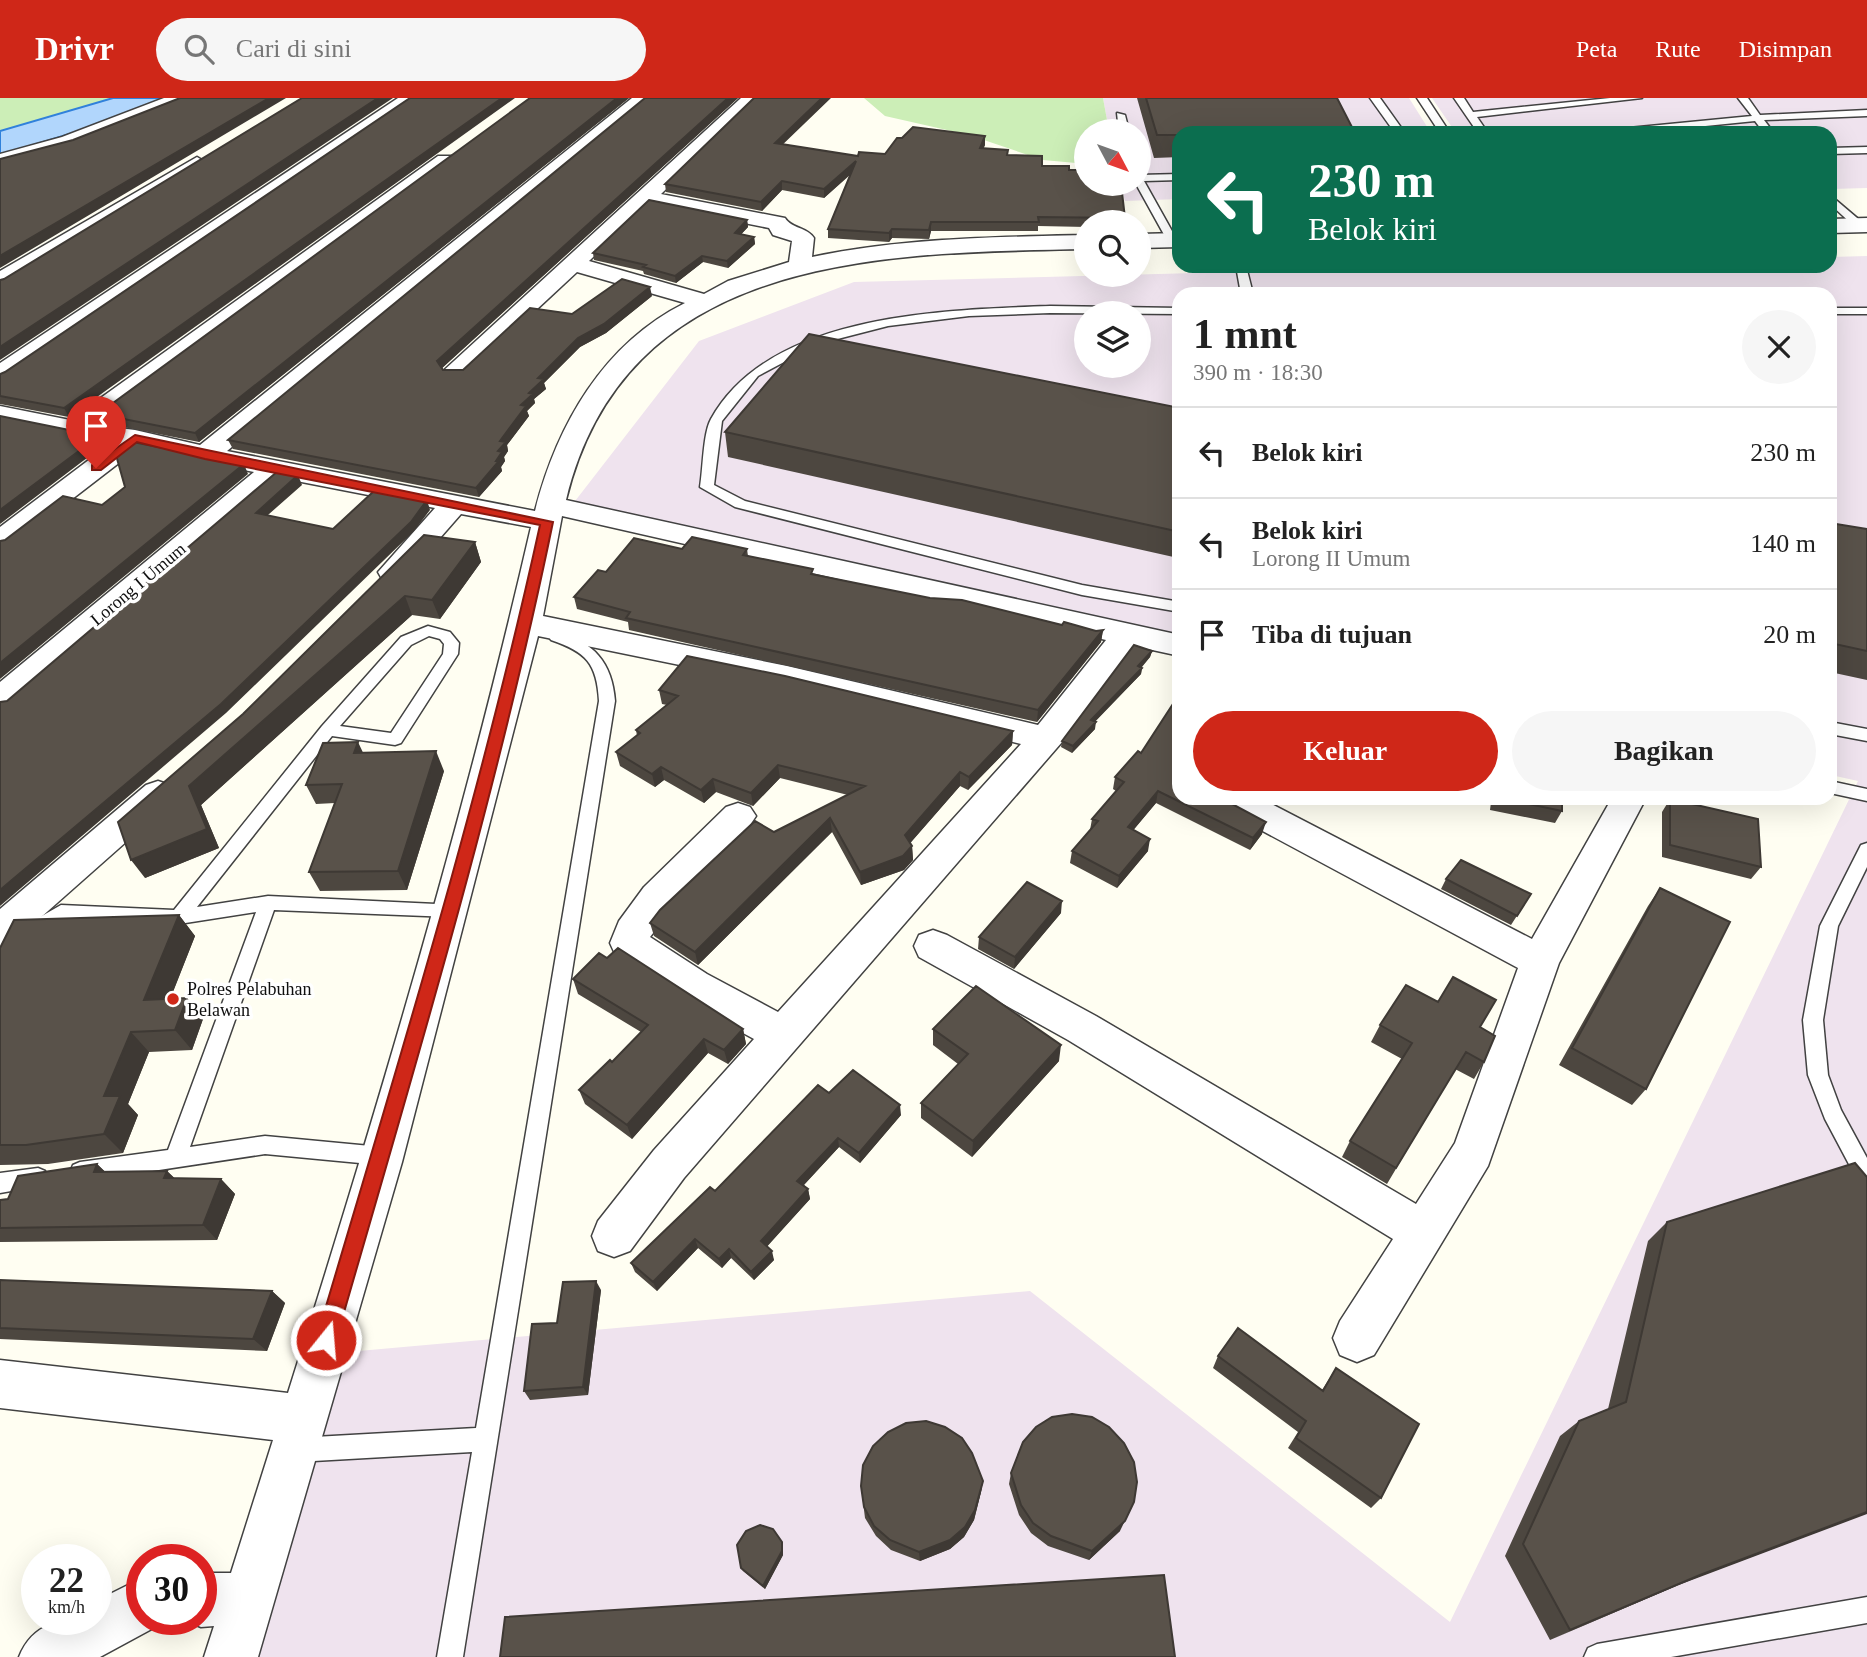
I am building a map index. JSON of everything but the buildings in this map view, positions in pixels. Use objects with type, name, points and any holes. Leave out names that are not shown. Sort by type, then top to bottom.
[{"type":"street","points":[[0,160],[33,153],[107,128],[180,98]]},
{"type":"street","points":[[0,374],[411,98]]},
{"type":"street","points":[[205,455],[644,98]]},
{"type":"street","points":[[455,372],[752,98]]},
{"type":"street","points":[[74,429],[464,146]]},
{"type":"street","points":[[0,281],[216,152]]},
{"type":"street","points":[[646,197],[776,223],[781,230],[803,238],[800,266]]},
{"type":"street","points":[[1837,226],[1863,225]]},
{"type":"street","points":[[1151,241],[1172,240]]},
{"type":"street","points":[[230,1657],[225,1599],[298,1435],[451,910],[524,630],[549,514],[568,451],[597,393],[637,347],[704,301],[800,266],[927,246],[1074,242]]},
{"type":"street","points":[[574,264],[704,301]]},
{"type":"street","points":[[0,414],[135,438],[205,455],[454,504],[549,514],[1172,644]]},
{"type":"street","points":[[0,541],[135,438]]},
{"type":"street","name":"Lorong I Umum","points":[[0,699],[276,468]]},
{"type":"street","points":[[368,597],[426,539],[454,504]]},
{"type":"street","points":[[524,630],[726,662],[918,705],[1046,738]]},
{"type":"street","points":[[614,1236],[669,1164],[1070,711],[1126,635]]},
{"type":"street","points":[[0,931],[178,777]]},
{"type":"street","points":[[1243,805],[1540,961]]},
{"type":"street","points":[[1357,1338],[1473,1152],[1540,961],[1625,805]]},
{"type":"street","points":[[738,816],[657,898],[632,928],[629,943],[693,986],[784,1035]]},
{"type":"street","points":[[933,946],[1082,1028],[1423,1232]]},
{"type":"street","points":[[0,1384],[298,1435]]},
{"type":"street","points":[[46,1657],[126,1614]]},
{"type":"lane","points":[[1375,98],[1396,126]]},
{"type":"lane","points":[[1422,98],[1440,126]]},
{"type":"lane","points":[[1459,98],[1478,126]]},
{"type":"lane","points":[[1471,116],[1637,98]]},
{"type":"lane","points":[[1743,98],[1764,126]]},
{"type":"lane","points":[[1678,126],[1758,118],[1867,113]]},
{"type":"lane","points":[[1119,115],[1120,119]]},
{"type":"lane","points":[[1837,151],[1867,150]]},
{"type":"lane","points":[[1152,178],[1172,177]]},
{"type":"lane","points":[[1149,196],[1172,233]]},
{"type":"lane","points":[[1837,204],[1863,225]]},
{"type":"lane","points":[[1172,311],[943,313],[868,325],[820,338],[778,355],[734,393],[708,436],[705,467],[707,487],[740,504],[1082,590],[1172,606]]},
{"type":"lane","points":[[1837,311],[1867,311]]},
{"type":"lane","points":[[450,1657],[607,701],[606,676],[595,657],[577,643],[524,630]]},
{"type":"lane","points":[[179,917],[328,730],[406,641],[428,631],[445,635],[452,643],[450,654],[395,739],[328,730]]},
{"type":"lane","points":[[1837,729],[1867,735]]},
{"type":"lane","points":[[1837,789],[1867,795]]},
{"type":"lane","points":[[1867,850],[1829,926],[1813,1020],[1818,1075],[1832,1113],[1867,1178]]},
{"type":"lane","points":[[0,949],[61,912],[179,917],[268,903],[451,910]]},
{"type":"lane","points":[[176,1157],[268,903]]},
{"type":"lane","points":[[0,1184],[265,1145],[381,1156]]},
{"type":"lane","points":[[298,1435],[484,1438]]},
{"type":"lane","points":[[1597,1657],[1867,1610]]},
{"type":"shaded area","points":[[1103,98],[1409,98],[1427,126],[1172,126],[1172,199],[1125,201],[1124,196],[1152,196],[1152,119],[1107,119]]},
{"type":"shaded area","points":[[1432,98],[1867,98],[1867,188],[1837,189],[1837,126],[1451,126]]},
{"type":"shaded area","points":[[1867,256],[1867,1657],[244,1657],[325,1354],[1030,1291],[1450,1622],[1858,781],[1837,776],[1837,287],[1172,287],[1172,634],[572,505],[699,341],[854,282],[1074,276],[1074,287],[1151,287],[1151,274],[1195,273],[1837,273],[1837,257]]},
{"type":"green space","points":[[0,98],[113,98],[0,131]]},
{"type":"green space","points":[[864,98],[1103,98],[1107,119],[1074,119],[1074,163],[1043,160],[969,135],[885,116]]},
{"type":"water","points":[[113,98],[171,98],[96,126],[0,155],[0,131]]},
{"type":"place","name":"Polres Pelabuhan Belawan","points":[[173,999]]},
{"type":"route","points":[[96,468],[135,438],[205,455],[547,522],[523,637],[451,910],[326,1340]]}]
